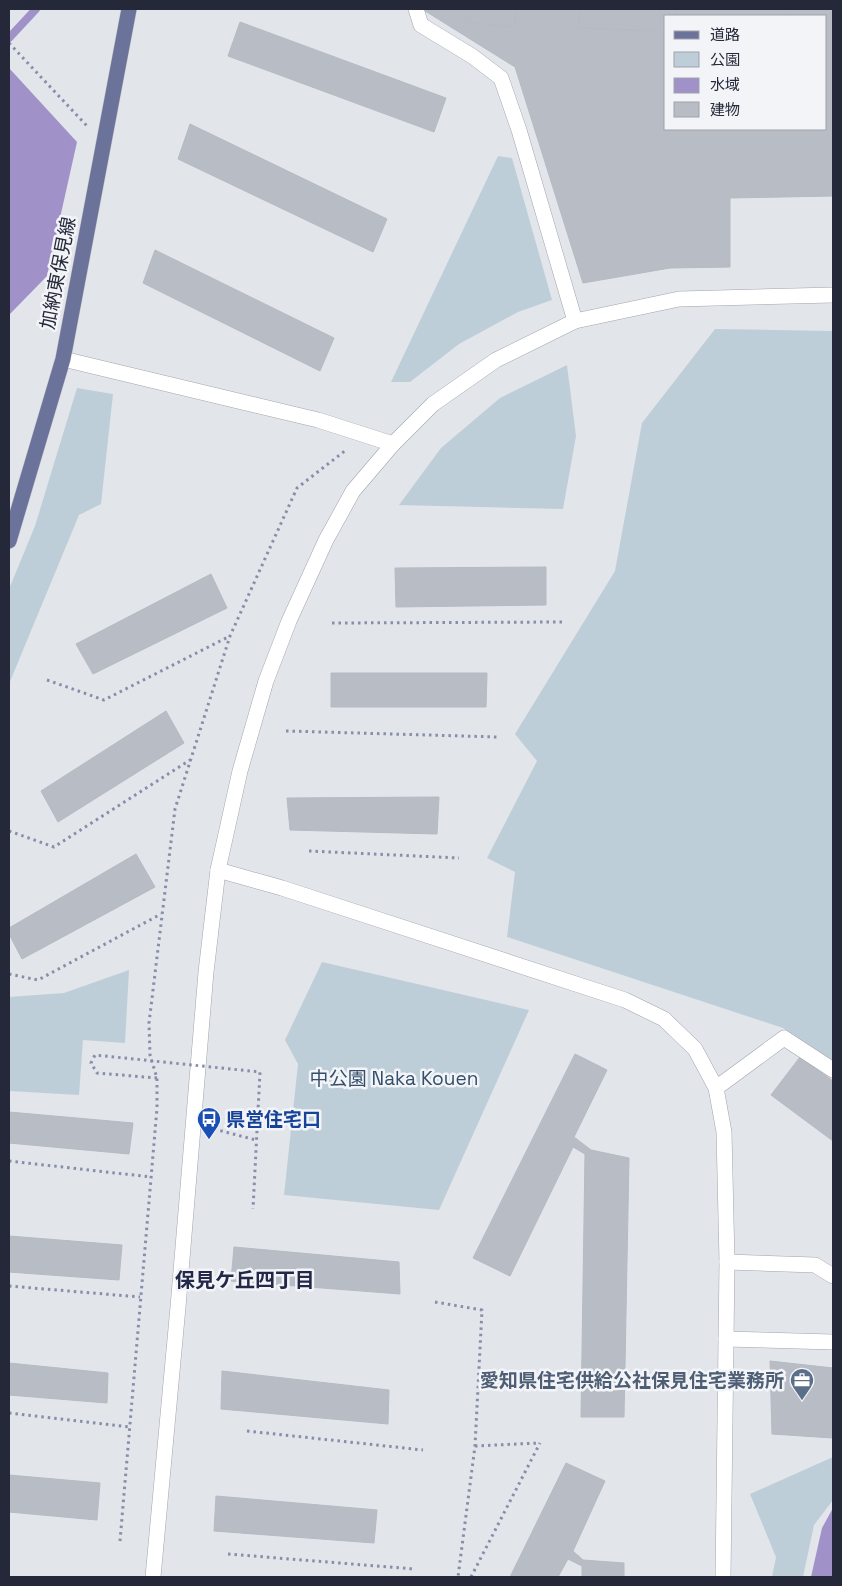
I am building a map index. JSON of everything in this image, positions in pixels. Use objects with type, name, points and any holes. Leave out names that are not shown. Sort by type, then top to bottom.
[{"type":"main road","name":"加納東保見線","points":[[9,541],[62,359],[129,9]]},
{"type":"street","points":[[416,9],[421,25],[472,56],[501,78],[522,139],[575,321]]},
{"type":"street","points":[[152,1577],[178,1307],[206,972],[218,870],[240,771],[266,681],[289,621],[326,540],[353,491],[392,444],[433,404],[496,360],[575,321],[679,299],[833,295]]},
{"type":"street","points":[[62,359],[318,420],[392,444]]},
{"type":"street","points":[[218,870],[282,888],[625,1000],[664,1019],[695,1049],[716,1088],[724,1132],[727,1262],[723,1577]]},
{"type":"street","points":[[716,1088],[784,1038],[833,1070]]},
{"type":"street","points":[[727,1262],[815,1265],[833,1276]]},
{"type":"street","points":[[726,1339],[833,1342]]},
{"type":"path","points":[[9,43],[93,132],[104,138]]},
{"type":"path","points":[[120,1541],[157,1108],[157,1078],[150,1055],[149,1023],[175,809],[230,636],[297,488],[347,449]]},
{"type":"path","points":[[332,623],[564,622]]},
{"type":"path","points":[[47,680],[104,700],[230,636]]},
{"type":"path","points":[[286,731],[498,737]]},
{"type":"path","points":[[9,831],[54,847],[191,760]]},
{"type":"path","points":[[309,851],[459,858]]},
{"type":"path","points":[[9,974],[38,980],[161,914]]},
{"type":"path","points":[[157,1078],[97,1073],[91,1063],[95,1055],[260,1072],[253,1209]]},
{"type":"path","points":[[214,1129],[256,1140]]},
{"type":"path","points":[[9,1161],[151,1177]]},
{"type":"path","points":[[9,1286],[140,1297]]},
{"type":"path","points":[[435,1302],[482,1310],[475,1446],[458,1577]]},
{"type":"path","points":[[9,1413],[129,1427]]},
{"type":"path","points":[[247,1431],[424,1450]]},
{"type":"path","points":[[471,1577],[540,1443],[475,1446]]},
{"type":"path","points":[[228,1554],[414,1569]]},
{"type":"green space","points":[[498,156],[512,158],[552,300],[518,312],[459,344],[410,382],[391,382]]},
{"type":"green space","points":[[715,329],[833,331],[833,1062],[783,1028],[507,937],[515,872],[487,858],[537,761],[515,734],[615,571],[642,423]]},
{"type":"green space","points":[[567,365],[576,436],[563,509],[399,505],[441,448],[500,398]]},
{"type":"green space","points":[[77,388],[113,394],[101,504],[79,515],[9,684],[9,589],[35,526]]},
{"type":"green space","name":"中公園 Naka Kouen","points":[[322,962],[529,1010],[439,1210],[284,1195],[298,1064],[285,1040]]},
{"type":"green space","points":[[129,970],[125,1043],[83,1040],[79,1095],[9,1091],[9,997],[64,993]]},
{"type":"green space","points":[[833,1457],[833,1500],[814,1525],[803,1577],[772,1577],[776,1557],[750,1494]]},
{"type":"water","points":[[9,68],[77,142],[47,276],[9,315]]},
{"type":"water","points":[[833,1508],[833,1577],[811,1577],[822,1528]]},
{"type":"building","points":[[422,9],[833,9],[833,196],[730,198],[730,267],[670,268],[583,283],[515,67]]},
{"type":"building","points":[[465,9],[516,9],[515,27],[465,22]]},
{"type":"building","points":[[580,9],[661,9],[660,31],[578,28]]},
{"type":"building","points":[[676,9],[786,9],[786,15],[675,15]]},
{"type":"building","points":[[240,22],[446,98],[434,132],[228,56]]},
{"type":"building","points":[[190,124],[387,219],[373,252],[178,159]]},
{"type":"building","points":[[155,250],[334,338],[320,371],[143,283]]},
{"type":"building","points":[[546,567],[546,605],[396,607],[395,568]]},
{"type":"building","points":[[211,574],[227,608],[93,674],[76,644]]},
{"type":"building","points":[[331,673],[487,673],[486,707],[331,707]]},
{"type":"building","points":[[166,711],[184,743],[58,822],[41,791]]},
{"type":"building","points":[[439,797],[437,834],[290,830],[287,798]]},
{"type":"building","points":[[136,854],[155,887],[22,959],[9,934],[9,928]]},
{"type":"building","points":[[575,1054],[607,1070],[574,1137],[591,1150],[629,1158],[624,1417],[581,1417],[585,1154],[573,1147],[510,1276],[473,1258]]},
{"type":"building","points":[[800,1057],[833,1081],[833,1141],[771,1095]]},
{"type":"building","points":[[9,1112],[133,1123],[129,1154],[9,1143]]},
{"type":"building","points":[[9,1236],[122,1245],[119,1280],[9,1272]]},
{"type":"building","points":[[234,1247],[399,1262],[400,1294],[231,1281]]},
{"type":"building","name":"愛知県住宅供給公社保見住宅業務所","points":[[770,1361],[833,1368],[833,1438],[772,1434]]},
{"type":"building","points":[[9,1363],[108,1373],[107,1403],[9,1395]]},
{"type":"building","points":[[222,1371],[389,1390],[388,1424],[221,1409]]},
{"type":"building","points":[[566,1463],[605,1481],[573,1551],[583,1560],[624,1563],[624,1577],[582,1577],[582,1566],[568,1559],[558,1577],[510,1577]]},
{"type":"building","points":[[9,1475],[100,1483],[97,1520],[9,1512]]},
{"type":"building","points":[[216,1496],[377,1510],[374,1543],[214,1531]]},
{"type":"waterway","points":[[9,38],[36,9]]},
{"type":"place","name":"県営住宅口","points":[[209,1140]]},
{"type":"place","name":"愛知県住宅供給公社保見住宅業務所","points":[[802,1401]]},
{"type":"district","name":"保見ケ丘四丁目","points":[[245,1280]]}]
